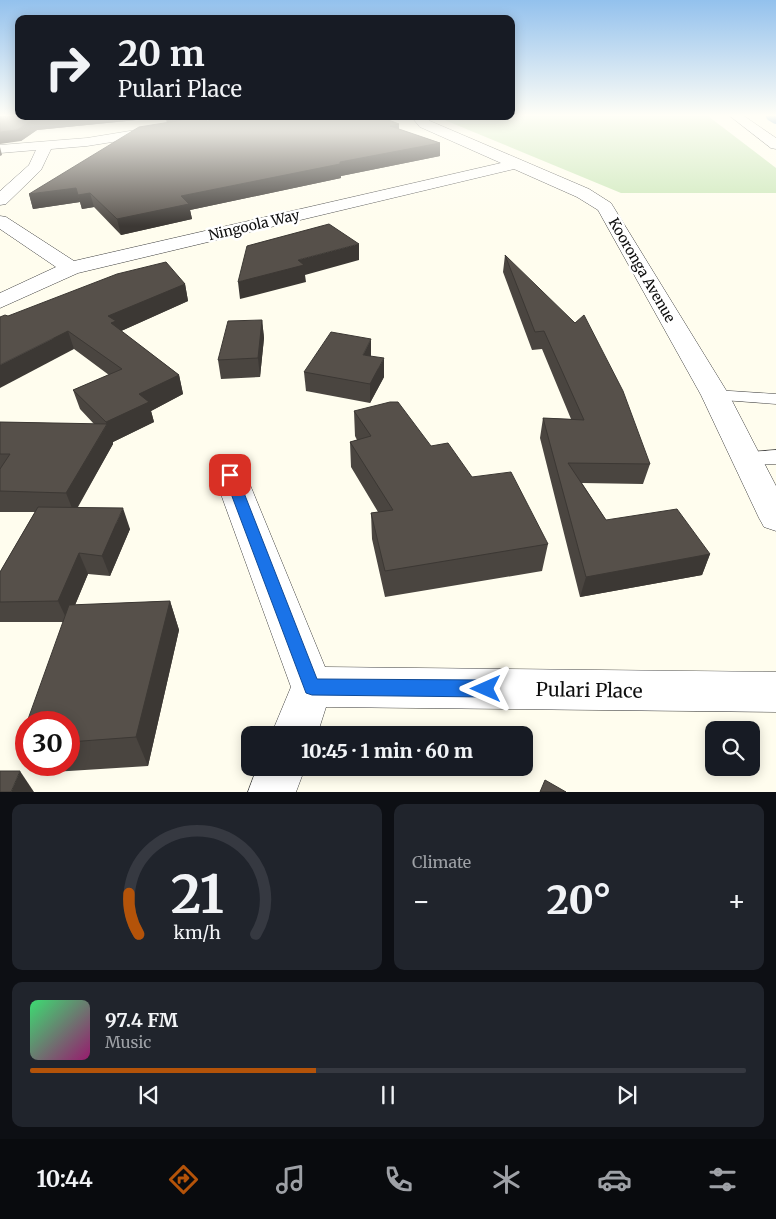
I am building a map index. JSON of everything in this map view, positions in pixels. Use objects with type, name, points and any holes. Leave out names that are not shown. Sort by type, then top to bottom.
[{"type":"street","points":[[0,200],[36,167],[42,153]]},
{"type":"street","name":"Kooronga Avenue","points":[[489,153],[583,193],[605,207],[715,394],[776,518]]},
{"type":"street","name":"Ningoola Way","points":[[0,301],[71,268],[514,164]]},
{"type":"street","points":[[0,221],[71,268]]},
{"type":"street","points":[[230,475],[312,687],[297,726]]},
{"type":"street","name":"Pulari Place","points":[[312,687],[776,692]]},
{"type":"street","points":[[272,792],[278,776]]},
{"type":"lane","points":[[715,394],[776,399]]},
{"type":"lane","points":[[747,458],[776,457]]},
{"type":"green space","points":[[524,153],[756,153],[776,168],[776,193],[621,193]]},
{"type":"building","points":[[96,153],[388,153],[181,196],[189,204],[117,219],[90,193],[78,195],[76,188],[29,194]]},
{"type":"building","points":[[329,224],[359,244],[298,260],[304,265],[238,282],[247,246]]},
{"type":"building","points":[[505,255],[575,323],[584,315],[623,391],[650,464],[568,463],[606,520],[677,509],[710,554],[586,577],[543,418],[584,420],[544,331],[535,332]]},
{"type":"building","points":[[166,262],[185,284],[108,316],[116,321],[111,323],[179,375],[139,394],[149,402],[106,422],[73,390],[122,369],[68,331],[0,365],[0,317],[8,316],[117,274]]},
{"type":"building","points":[[262,320],[258,358],[218,360],[228,321]]},
{"type":"building","points":[[331,332],[371,339],[363,355],[384,358],[370,384],[304,372]]},
{"type":"building","points":[[390,402],[398,402],[431,446],[448,443],[472,477],[511,472],[548,544],[385,571],[371,513],[393,510],[350,442],[371,436],[354,411]]},
{"type":"building","points":[[0,422],[107,424],[66,493],[0,491],[0,469],[10,454],[0,454]]},
{"type":"building","points":[[38,507],[123,508],[102,556],[79,553],[58,601],[0,602],[0,572]]},
{"type":"building","points":[[170,601],[136,737],[80,741],[80,711],[31,711],[69,605]]},
{"type":"building","points":[[0,771],[15,771],[15,776],[18,776],[11,792],[0,792]]},
{"type":"building","points":[[545,780],[566,792],[540,792]]},
{"type":"route","points":[[230,475],[312,687],[486,689]]}]
